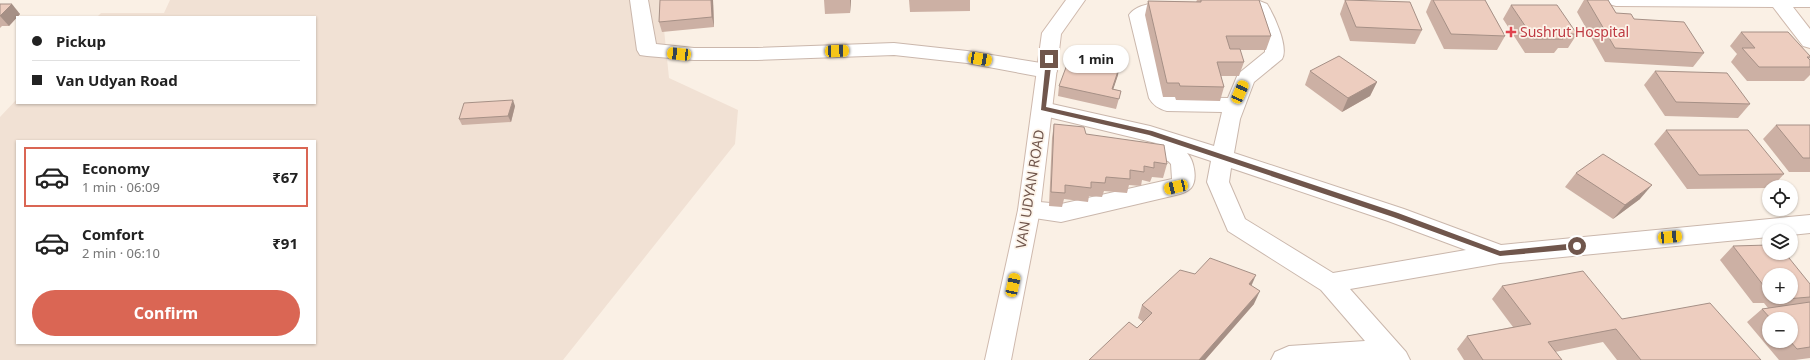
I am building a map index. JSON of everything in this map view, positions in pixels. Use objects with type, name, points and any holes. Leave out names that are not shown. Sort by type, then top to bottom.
[{"type":"street","points":[[639,0],[647,50],[694,54],[757,54],[894,49],[967,57],[1047,71]]},
{"type":"street","name":"VAN UDYAN ROAD","points":[[998,360],[1029,210],[1052,33],[1076,0]]},
{"type":"street","points":[[1616,0],[1810,1]]},
{"type":"street","points":[[1778,1],[1810,42]]},
{"type":"street","points":[[1191,4],[1186,7],[1145,11],[1138,15],[1159,98],[1167,104],[1234,104]]},
{"type":"street","points":[[1230,4],[1253,4],[1260,8],[1275,46],[1275,54],[1245,79],[1234,104],[1222,158],[1218,182],[1236,225],[1330,283],[1392,355]]},
{"type":"street","points":[[1029,210],[1061,213],[1176,187],[1183,182],[1182,161],[1174,154],[1148,141],[1100,121],[1043,109]]},
{"type":"street","points":[[1100,121],[1098,142],[1148,141],[1222,158],[1396,215],[1500,254]]},
{"type":"street","points":[[1330,283],[1500,254],[1810,224]]},
{"type":"street","points":[[1284,360],[1289,357],[1392,355]]},
{"type":"shaded area","points":[[170,0],[661,0],[669,78],[738,110],[735,144],[563,360],[0,360],[0,117],[16,100],[16,104],[316,104],[316,16],[98,16],[101,13],[164,13]]},
{"type":"building","points":[[660,0],[711,0],[712,17],[659,22]]},
{"type":"building","points":[[1201,0],[1259,0],[1271,36],[1226,36],[1230,49],[1240,49],[1244,62],[1217,62],[1224,87],[1180,86],[1179,83],[1167,83],[1148,1],[1201,2]]},
{"type":"building","points":[[1345,0],[1410,2],[1422,30],[1356,27]]},
{"type":"building","points":[[1433,0],[1485,0],[1505,36],[1451,34]]},
{"type":"building","points":[[1587,0],[1608,0],[1616,13],[1631,14],[1634,19],[1684,22],[1704,53],[1615,48]]},
{"type":"building","points":[[0,4],[12,4],[0,16]]},
{"type":"building","points":[[1511,5],[1557,5],[1577,34],[1560,34],[1563,39],[1534,39]]},
{"type":"building","points":[[1741,32],[1788,32],[1810,56],[1807,57],[1810,60],[1810,67],[1759,67],[1742,48],[1755,48]]},
{"type":"building","points":[[1071,54],[1120,65],[1112,89],[1121,91],[1119,99],[1059,86]]},
{"type":"building","points":[[1339,56],[1377,82],[1348,98],[1310,71]]},
{"type":"building","points":[[1655,71],[1727,73],[1750,104],[1676,102]]},
{"type":"building","points":[[513,100],[508,116],[459,119],[464,103]]},
{"type":"building","points":[[1054,124],[1084,127],[1086,134],[1164,145],[1167,164],[1154,162],[1154,168],[1144,166],[1144,172],[1130,170],[1130,179],[1106,177],[1105,183],[1091,182],[1091,188],[1065,185],[1065,193],[1051,192]]},
{"type":"building","points":[[1776,125],[1810,125],[1810,158],[1803,158]]},
{"type":"building","points":[[1666,130],[1748,130],[1784,174],[1699,175]]},
{"type":"building","points":[[1603,154],[1652,185],[1625,205],[1576,173]]},
{"type":"building","points":[[1762,245],[1762,260],[1791,260],[1797,268],[1762,268],[1762,284],[1733,246]]},
{"type":"building","points":[[1210,258],[1256,275],[1249,284],[1260,291],[1199,360],[1089,360],[1129,322],[1137,328],[1152,313],[1142,305],[1180,270],[1195,274]]},
{"type":"building","points":[[1798,269],[1810,284],[1810,297],[1798,298]]},
{"type":"building","points":[[1583,271],[1622,319],[1710,303],[1761,360],[1641,360],[1616,329],[1548,342],[1562,360],[1483,360],[1467,336],[1531,324],[1502,286]]},
{"type":"building","points":[[1810,302],[1810,347],[1797,349],[1798,312],[1765,312],[1762,309]]},
{"type":"place","name":"Sushrut Hospital","points":[[1511,32]]},
{"type":"route","points":[[1049,59],[1043,109],[1150,133],[1396,215],[1500,254],[1577,246]]}]
